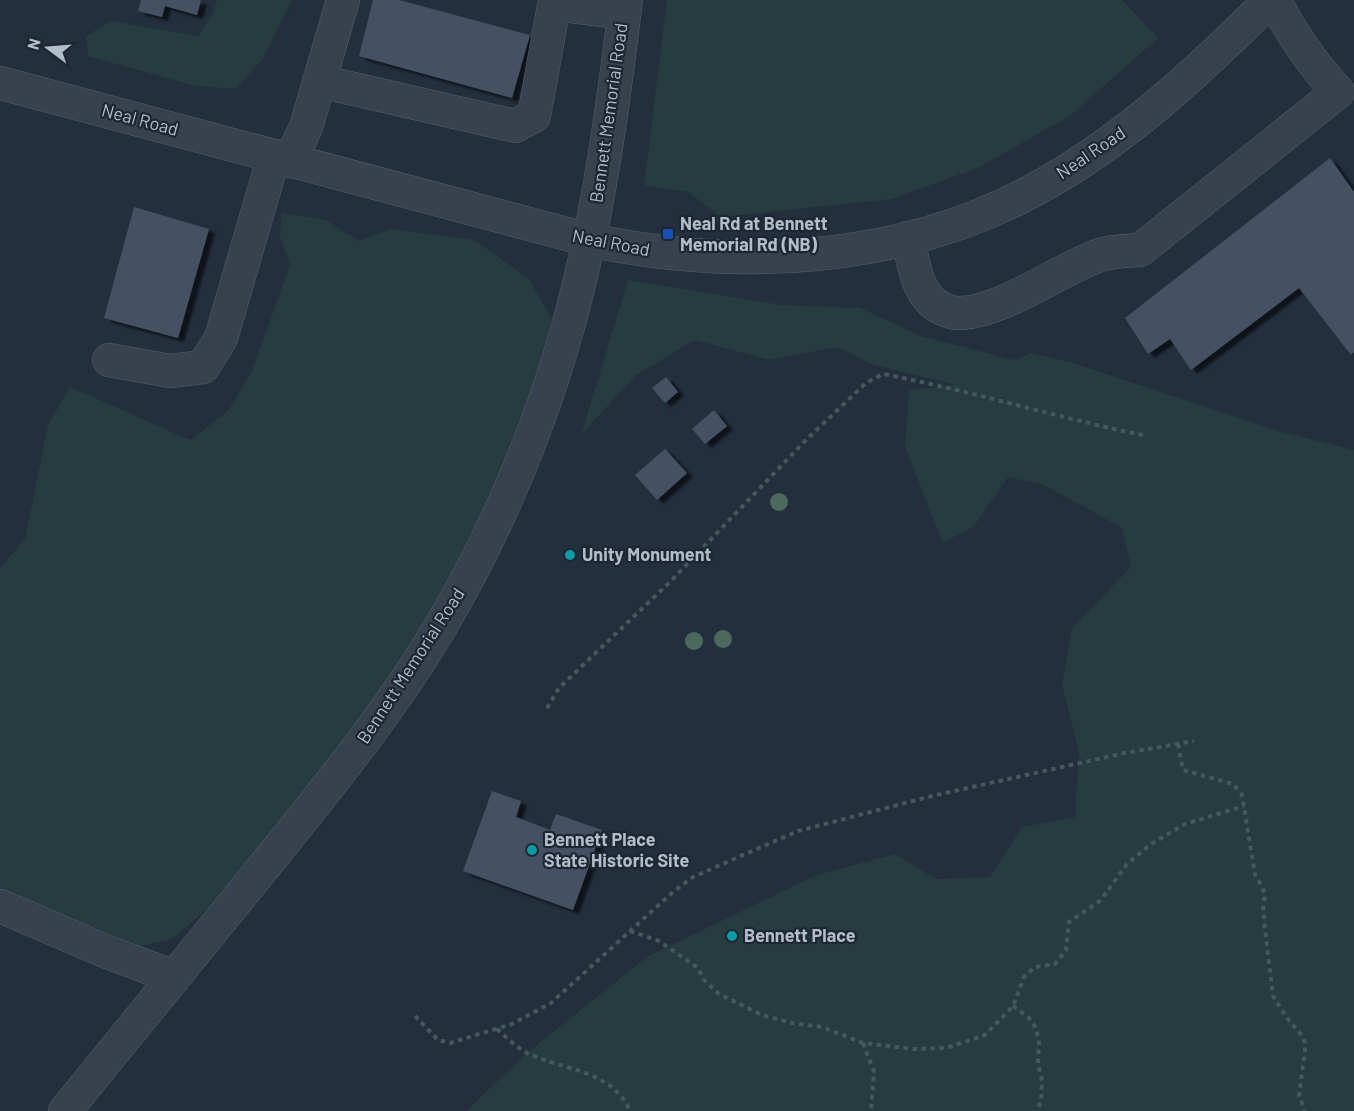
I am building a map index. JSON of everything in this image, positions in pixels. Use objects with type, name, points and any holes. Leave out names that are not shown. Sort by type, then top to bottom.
[{"type":"street","points":[[109,360],[170,371],[203,366],[221,338],[282,159],[306,127],[344,0]]},
{"type":"street","points":[[319,81],[515,126],[534,116],[556,0],[569,6],[625,7]]},
{"type":"street","name":"Neal Road","points":[[0,83],[589,240],[633,249],[686,255],[779,257],[853,250],[940,230],[1007,204],[1036,189],[1085,159],[1134,123],[1201,66],[1270,0]]},
{"type":"street","points":[[908,238],[917,276],[931,301],[944,310],[959,314],[986,309],[1102,254],[1140,250],[1338,92],[1315,66],[1287,27],[1275,0]]},
{"type":"street","name":"Bennett Memorial Road","points":[[65,1111],[344,766],[440,628],[471,571],[521,465],[561,351],[589,240],[605,153],[625,7]]},
{"type":"street","points":[[0,906],[105,951],[174,977]]},
{"type":"path","points":[[547,708],[559,688],[670,581],[808,438],[866,383],[883,374],[1147,436]]},
{"type":"path","points":[[415,1016],[438,1040],[450,1043],[512,1024],[551,1003],[693,877],[798,831],[932,796],[1125,753],[1194,741]]},
{"type":"path","points":[[1178,744],[1183,770],[1233,784],[1242,795],[1255,875],[1263,888],[1265,897],[1264,921],[1273,996],[1287,1018],[1304,1038],[1305,1050],[1299,1096],[1305,1111]]},
{"type":"path","points":[[630,931],[658,941],[698,968],[704,980],[719,994],[762,1015],[822,1027],[863,1043],[913,1048],[946,1048],[985,1035],[1013,1006],[1024,977],[1035,967],[1054,964],[1066,950],[1069,922],[1100,901],[1127,864],[1151,844],[1185,824],[1244,806]]},
{"type":"path","points":[[1013,1006],[1028,1017],[1036,1028],[1040,1043],[1038,1064],[1042,1081],[1038,1111]]},
{"type":"path","points":[[497,1029],[527,1053],[603,1081],[625,1099],[630,1111]]},
{"type":"path","points":[[863,1043],[874,1072],[871,1111]]},
{"type":"green space","points":[[217,0],[292,0],[263,59],[235,89],[195,86],[88,56],[86,36],[111,21],[198,36],[213,13]]},
{"type":"green space","points":[[667,0],[1122,0],[1158,38],[1070,116],[980,167],[892,199],[721,217],[688,192],[644,185]]},
{"type":"green space","points":[[281,213],[326,220],[359,241],[390,229],[474,240],[528,278],[552,319],[493,521],[368,711],[233,887],[172,939],[140,946],[0,889],[0,568],[25,539],[48,425],[70,387],[190,440],[228,411],[252,371],[290,265],[280,237]]},
{"type":"green space","points":[[628,280],[782,305],[860,308],[921,336],[1014,360],[1032,353],[1070,362],[1282,432],[1354,450],[1354,1111],[466,1111],[527,1053],[647,957],[816,875],[895,854],[936,879],[990,877],[1022,827],[1075,817],[1079,752],[1062,685],[1072,628],[1131,567],[1122,528],[1042,484],[1008,477],[974,526],[943,543],[905,447],[909,390],[957,385],[871,364],[837,347],[769,360],[695,340],[635,376],[581,435]]},
{"type":"building","points":[[141,0],[201,0],[197,15],[165,6],[162,17],[138,11]]},
{"type":"building","points":[[373,0],[399,0],[530,35],[512,98],[359,56]]},
{"type":"building","points":[[1330,158],[1354,192],[1354,352],[1351,355],[1299,288],[1191,370],[1170,339],[1148,354],[1125,318]]},
{"type":"building","points":[[134,207],[209,229],[178,338],[104,318]]},
{"type":"building","points":[[666,377],[678,392],[665,403],[652,388]]},
{"type":"building","points":[[714,410],[727,426],[705,444],[692,429]]},
{"type":"building","points":[[665,449],[687,473],[657,500],[635,475]]},
{"type":"building","name":"Bennett Place State Historic Site","points":[[492,791],[521,801],[516,817],[550,830],[556,814],[602,830],[573,910],[463,871]]},
{"type":"place","name":"Neal Rd at Bennett Memorial Rd (NB)","points":[[668,234]]},
{"type":"place","name":"Unity Monument","points":[[570,555]]},
{"type":"place","name":"Bennett Place State Historic Site","points":[[532,850]]},
{"type":"place","name":"Bennett Place","points":[[732,936]]}]
